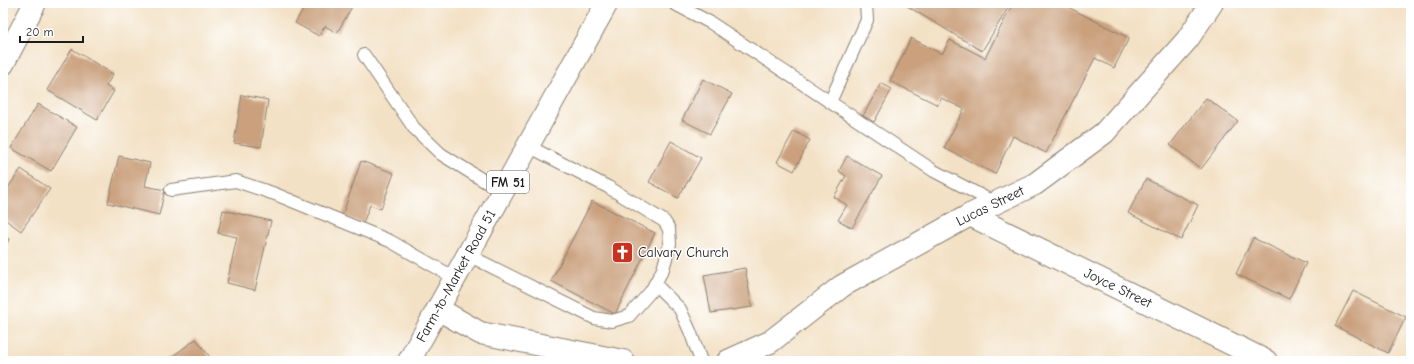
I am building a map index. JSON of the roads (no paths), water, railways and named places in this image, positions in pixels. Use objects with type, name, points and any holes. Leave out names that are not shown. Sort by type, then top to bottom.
[{"type":"street","points":[[3,64],[35,3]]},
{"type":"street","name":"Farm-to-Market Road 51","points":[[408,361],[607,3]]},
{"type":"street","name":"Lucas Street","points":[[728,361],[770,342],[842,286],[970,215],[1035,184],[1104,133],[1187,40],[1212,3]]},
{"type":"street","name":"Joyce Street","points":[[970,215],[1266,361]]},
{"type":"street","points":[[438,308],[480,333],[623,361]]},
{"type":"lane","points":[[673,3],[711,23],[934,171],[995,203]]},
{"type":"lane","points":[[830,102],[867,20],[866,3]]},
{"type":"lane","points":[[364,55],[414,128],[441,154],[502,192]]},
{"type":"lane","points":[[468,255],[594,318],[612,321],[628,316],[651,291],[655,284],[663,269],[670,244],[669,229],[664,221],[608,187],[528,146]]},
{"type":"lane","points":[[171,190],[236,182],[275,194],[390,241],[455,278]]},
{"type":"lane","points":[[655,284],[680,309],[701,361]]},
{"type":"place","name":"Calvary Church","points":[[622,252]]}]
